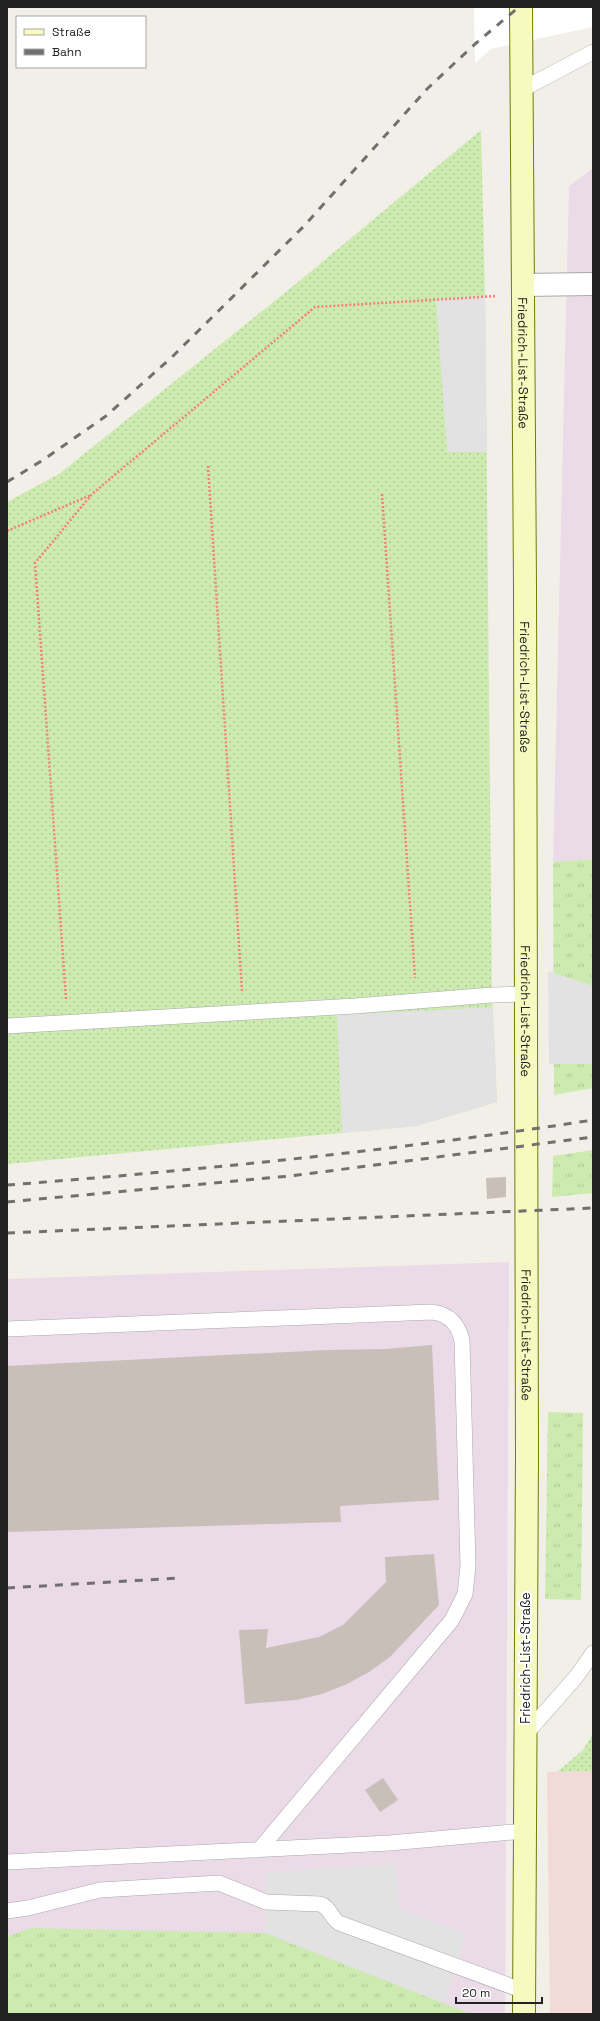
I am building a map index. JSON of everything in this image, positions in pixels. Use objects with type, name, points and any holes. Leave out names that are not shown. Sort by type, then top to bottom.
[{"type":"street","name":"Friedrich-List-Straße","points":[[521,7],[527,1447],[524,2014]]},
{"type":"street","points":[[523,285],[593,284]]},
{"type":"lane","points":[[521,90],[593,52]]},
{"type":"lane","points":[[7,1026],[525,994]]},
{"type":"lane","points":[[7,1329],[432,1312],[447,1317],[458,1328],[462,1341],[468,1566],[465,1594],[452,1620],[259,1850]]},
{"type":"lane","points":[[525,1735],[576,1677],[593,1653]]},
{"type":"lane","points":[[7,1862],[390,1843],[525,1831]]},
{"type":"lane","points":[[7,1911],[28,1908],[100,1890],[222,1884],[266,1902],[320,1904],[326,1907],[339,1923],[524,1991]]},
{"type":"path","points":[[68,1023],[35,563],[92,494],[315,307],[500,296],[523,285]]},
{"type":"path","points":[[208,466],[244,1012]]},
{"type":"path","points":[[7,531],[92,494]]},
{"type":"path","points":[[382,494],[416,1000]]},
{"type":"shaded area","points":[[593,168],[593,859],[553,862],[569,186]]},
{"type":"shaded area","points":[[485,296],[487,452],[447,452],[436,299]]},
{"type":"shaded area","points":[[548,971],[593,986],[592,1064],[549,1064]]},
{"type":"shaded area","points":[[493,1007],[497,1102],[416,1126],[342,1133],[337,1015]]},
{"type":"shaded area","points":[[509,1262],[505,2014],[471,2014],[32,1928],[7,1936],[7,1279]]},
{"type":"shaded area","points":[[593,1771],[593,2014],[550,2014],[547,1772]]},
{"type":"shaded area","points":[[396,1864],[399,1909],[466,1933],[444,2003],[265,1933],[266,1872]]},
{"type":"green space","points":[[481,130],[485,296],[492,995],[497,1102],[416,1126],[7,1164],[7,502],[59,474],[297,283]]},
{"type":"green space","points":[[593,859],[593,1088],[554,1095],[553,862]]},
{"type":"green space","points":[[593,1150],[593,1193],[552,1197],[553,1156]]},
{"type":"green space","points":[[548,1412],[583,1413],[581,1600],[545,1599]]},
{"type":"green space","points":[[593,1733],[593,1771],[557,1772],[583,1750]]},
{"type":"green space","points":[[32,1928],[265,1933],[471,2014],[7,2014],[7,1936]]},
{"type":"pier","points":[[474,7],[593,7],[593,27],[491,49],[475,63]]},
{"type":"building","points":[[506,1177],[506,1197],[487,1199],[486,1178]]},
{"type":"building","points":[[432,1345],[439,1500],[340,1506],[341,1522],[7,1532],[7,1366],[327,1350],[386,1349]]},
{"type":"building","points":[[434,1554],[439,1605],[390,1657],[369,1672],[347,1684],[322,1694],[296,1700],[245,1704],[239,1630],[268,1629],[266,1648],[319,1637],[343,1625],[386,1582],[385,1557]]},
{"type":"building","points":[[383,1778],[398,1800],[380,1812],[365,1790]]},
{"type":"railway","points":[[7,482],[43,460],[106,416],[172,357],[304,226],[427,89],[475,44],[519,7]]},
{"type":"railway","points":[[7,1185],[154,1173],[374,1150],[593,1120]]},
{"type":"railway","points":[[7,1202],[290,1176],[593,1137]]},
{"type":"railway","points":[[7,1233],[593,1208]]},
{"type":"railway","points":[[7,1588],[180,1578]]}]
